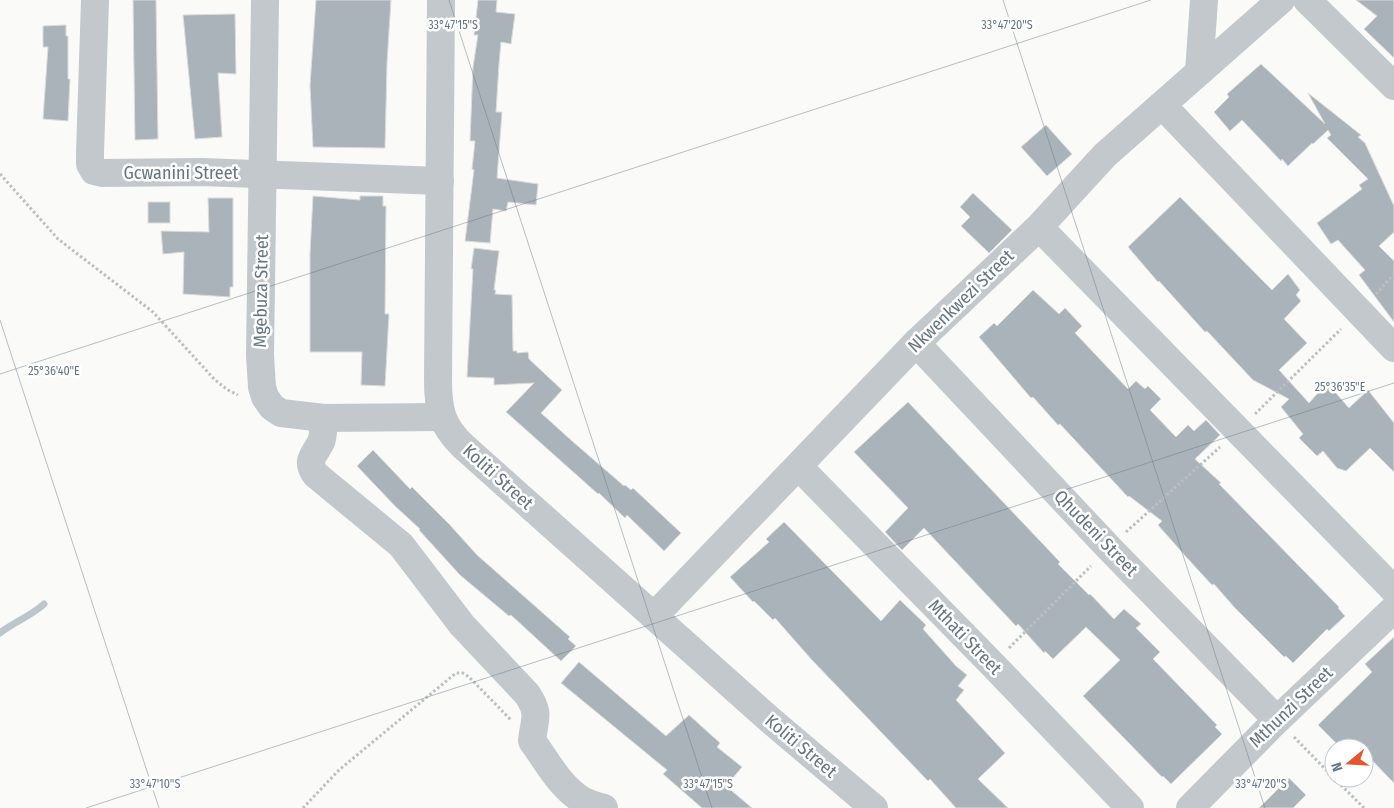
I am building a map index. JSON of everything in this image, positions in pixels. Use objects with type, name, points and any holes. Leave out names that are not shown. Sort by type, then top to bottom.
[{"type":"street","name":"Gcwanini Street","points":[[94,0],[90,153],[90,164],[94,171],[102,173],[202,172],[440,181]]},
{"type":"street","name":"Mgebuza Street","points":[[265,0],[260,355],[262,387],[265,397]]},
{"type":"street","name":"Koliti Street","points":[[441,0],[438,379],[441,417],[454,437],[463,446],[769,719],[874,808]]},
{"type":"street","points":[[1199,72],[1204,0]]},
{"type":"street","name":"Nkwenkwezi Street","points":[[654,616],[916,343],[1038,227],[1105,156],[1281,0]]},
{"type":"street","points":[[1307,0],[1394,86]]},
{"type":"street","points":[[1162,105],[1360,310],[1394,348]]},
{"type":"street","points":[[1038,227],[1394,590]]},
{"type":"street","name":"Qhudeni Street","points":[[916,343],[1109,548],[1277,720]]},
{"type":"street","points":[[265,397],[272,407],[281,413],[324,418],[441,417]]},
{"type":"street","points":[[324,418],[322,441],[310,462],[311,468],[316,475],[400,545],[462,625],[528,694],[536,707],[532,741],[569,790],[583,800],[604,808]]},
{"type":"street","name":"Mthati Street","points":[[799,467],[1130,808]]},
{"type":"street","name":"Mthunzi Street","points":[[1190,808],[1277,720],[1394,608]]},
{"type":"path","points":[[0,174],[58,239],[153,312],[215,380],[228,390],[244,398],[265,397]]},
{"type":"path","points":[[993,665],[1109,548],[1238,430],[1394,274]]},
{"type":"path","points":[[303,808],[339,770],[456,673],[463,673],[469,677],[532,741]]},
{"type":"path","points":[[1277,720],[1324,768]]},
{"type":"path","points":[[1344,788],[1364,808]]},
{"type":"building","points":[[133,0],[156,0],[158,139],[135,140]]},
{"type":"building","points":[[316,0],[391,0],[385,148],[313,147],[310,85]]},
{"type":"building","points":[[478,0],[497,0],[496,12],[515,14],[511,44],[501,42],[496,112],[502,112],[497,178],[538,184],[536,205],[508,202],[506,211],[493,209],[490,243],[465,241],[474,170],[472,169],[475,141],[470,141],[473,67],[478,35],[474,35]]},
{"type":"building","points":[[1356,0],[1394,0],[1394,58],[1364,29],[1377,16]]},
{"type":"building","points":[[235,14],[236,74],[218,73],[222,137],[195,139],[183,15]]},
{"type":"building","points":[[66,25],[66,36],[68,36],[68,79],[70,79],[68,121],[43,119],[48,47],[43,47],[43,26]]},
{"type":"building","points":[[1261,64],[1325,124],[1308,93],[1361,135],[1358,137],[1365,143],[1394,206],[1394,232],[1379,246],[1394,261],[1394,322],[1359,275],[1365,270],[1338,240],[1331,244],[1317,223],[1362,189],[1359,185],[1368,179],[1327,138],[1331,135],[1328,130],[1288,166],[1242,120],[1230,131],[1214,112],[1229,97],[1227,94]]},
{"type":"building","points":[[1046,125],[1072,154],[1047,176],[1021,147]]},
{"type":"building","points":[[973,193],[1012,230],[989,253],[961,226],[970,217],[960,207]]},
{"type":"building","points":[[313,196],[360,200],[360,196],[383,196],[383,206],[386,206],[385,314],[389,314],[385,386],[361,385],[362,352],[310,352],[310,253]]},
{"type":"building","points":[[1180,197],[1272,290],[1288,274],[1300,290],[1296,295],[1301,301],[1284,319],[1307,343],[1279,370],[1309,403],[1327,383],[1349,408],[1368,390],[1394,423],[1394,472],[1370,448],[1346,471],[1337,468],[1323,451],[1317,456],[1299,438],[1303,434],[1281,407],[1289,399],[1253,380],[1158,282],[1128,247]]},
{"type":"building","points":[[208,198],[233,198],[233,287],[230,287],[230,297],[183,294],[184,252],[163,254],[161,231],[209,232]]},
{"type":"building","points":[[148,202],[170,202],[170,223],[148,223]]},
{"type":"building","points":[[474,248],[499,251],[494,290],[496,290],[495,294],[512,295],[513,351],[517,351],[517,353],[528,352],[529,359],[562,390],[541,413],[624,486],[631,490],[633,488],[681,533],[664,551],[627,515],[625,518],[506,412],[534,383],[494,385],[494,378],[467,377],[473,269],[471,269]]},
{"type":"building","points":[[1033,290],[1059,314],[1065,308],[1082,326],[1075,333],[1128,389],[1136,381],[1145,389],[1148,386],[1161,399],[1150,410],[1176,437],[1188,425],[1194,431],[1206,420],[1220,435],[1195,459],[1221,483],[1219,484],[1339,607],[1345,616],[1329,631],[1327,629],[1293,663],[1286,656],[1284,657],[1188,559],[1158,525],[1162,521],[1128,497],[1060,424],[1058,425],[1033,397],[1031,398],[979,337],[994,323],[997,326]]},
{"type":"building","points":[[908,402],[1060,562],[1058,564],[1114,619],[1124,609],[1141,624],[1136,628],[1160,652],[1153,659],[1217,725],[1215,727],[1222,734],[1171,784],[1083,696],[1120,660],[1086,627],[1053,659],[1045,651],[1044,653],[1018,624],[1016,626],[924,528],[902,550],[885,532],[908,508],[854,452]]},
{"type":"building","points":[[373,450],[410,489],[412,487],[449,524],[477,555],[570,637],[568,639],[576,646],[561,661],[511,615],[509,616],[460,575],[420,529],[357,466]]},
{"type":"building","points":[[784,522],[881,621],[900,600],[926,625],[923,629],[956,666],[967,675],[958,686],[964,690],[956,700],[1005,753],[978,779],[1008,808],[956,808],[930,779],[928,781],[812,660],[775,618],[773,620],[753,602],[730,577],[769,542],[766,539]]},
{"type":"building","points":[[1394,637],[1394,783],[1374,762],[1374,738],[1331,738],[1318,725],[1372,672],[1365,664]]},
{"type":"building","points":[[579,662],[666,736],[689,715],[720,743],[717,747],[742,767],[726,786],[752,808],[702,808],[663,774],[667,770],[561,683]]},
{"type":"building","points":[[1289,778],[1306,795],[1293,808],[1259,808]]},
{"type":"waterway","points":[[0,633],[44,604]]}]
